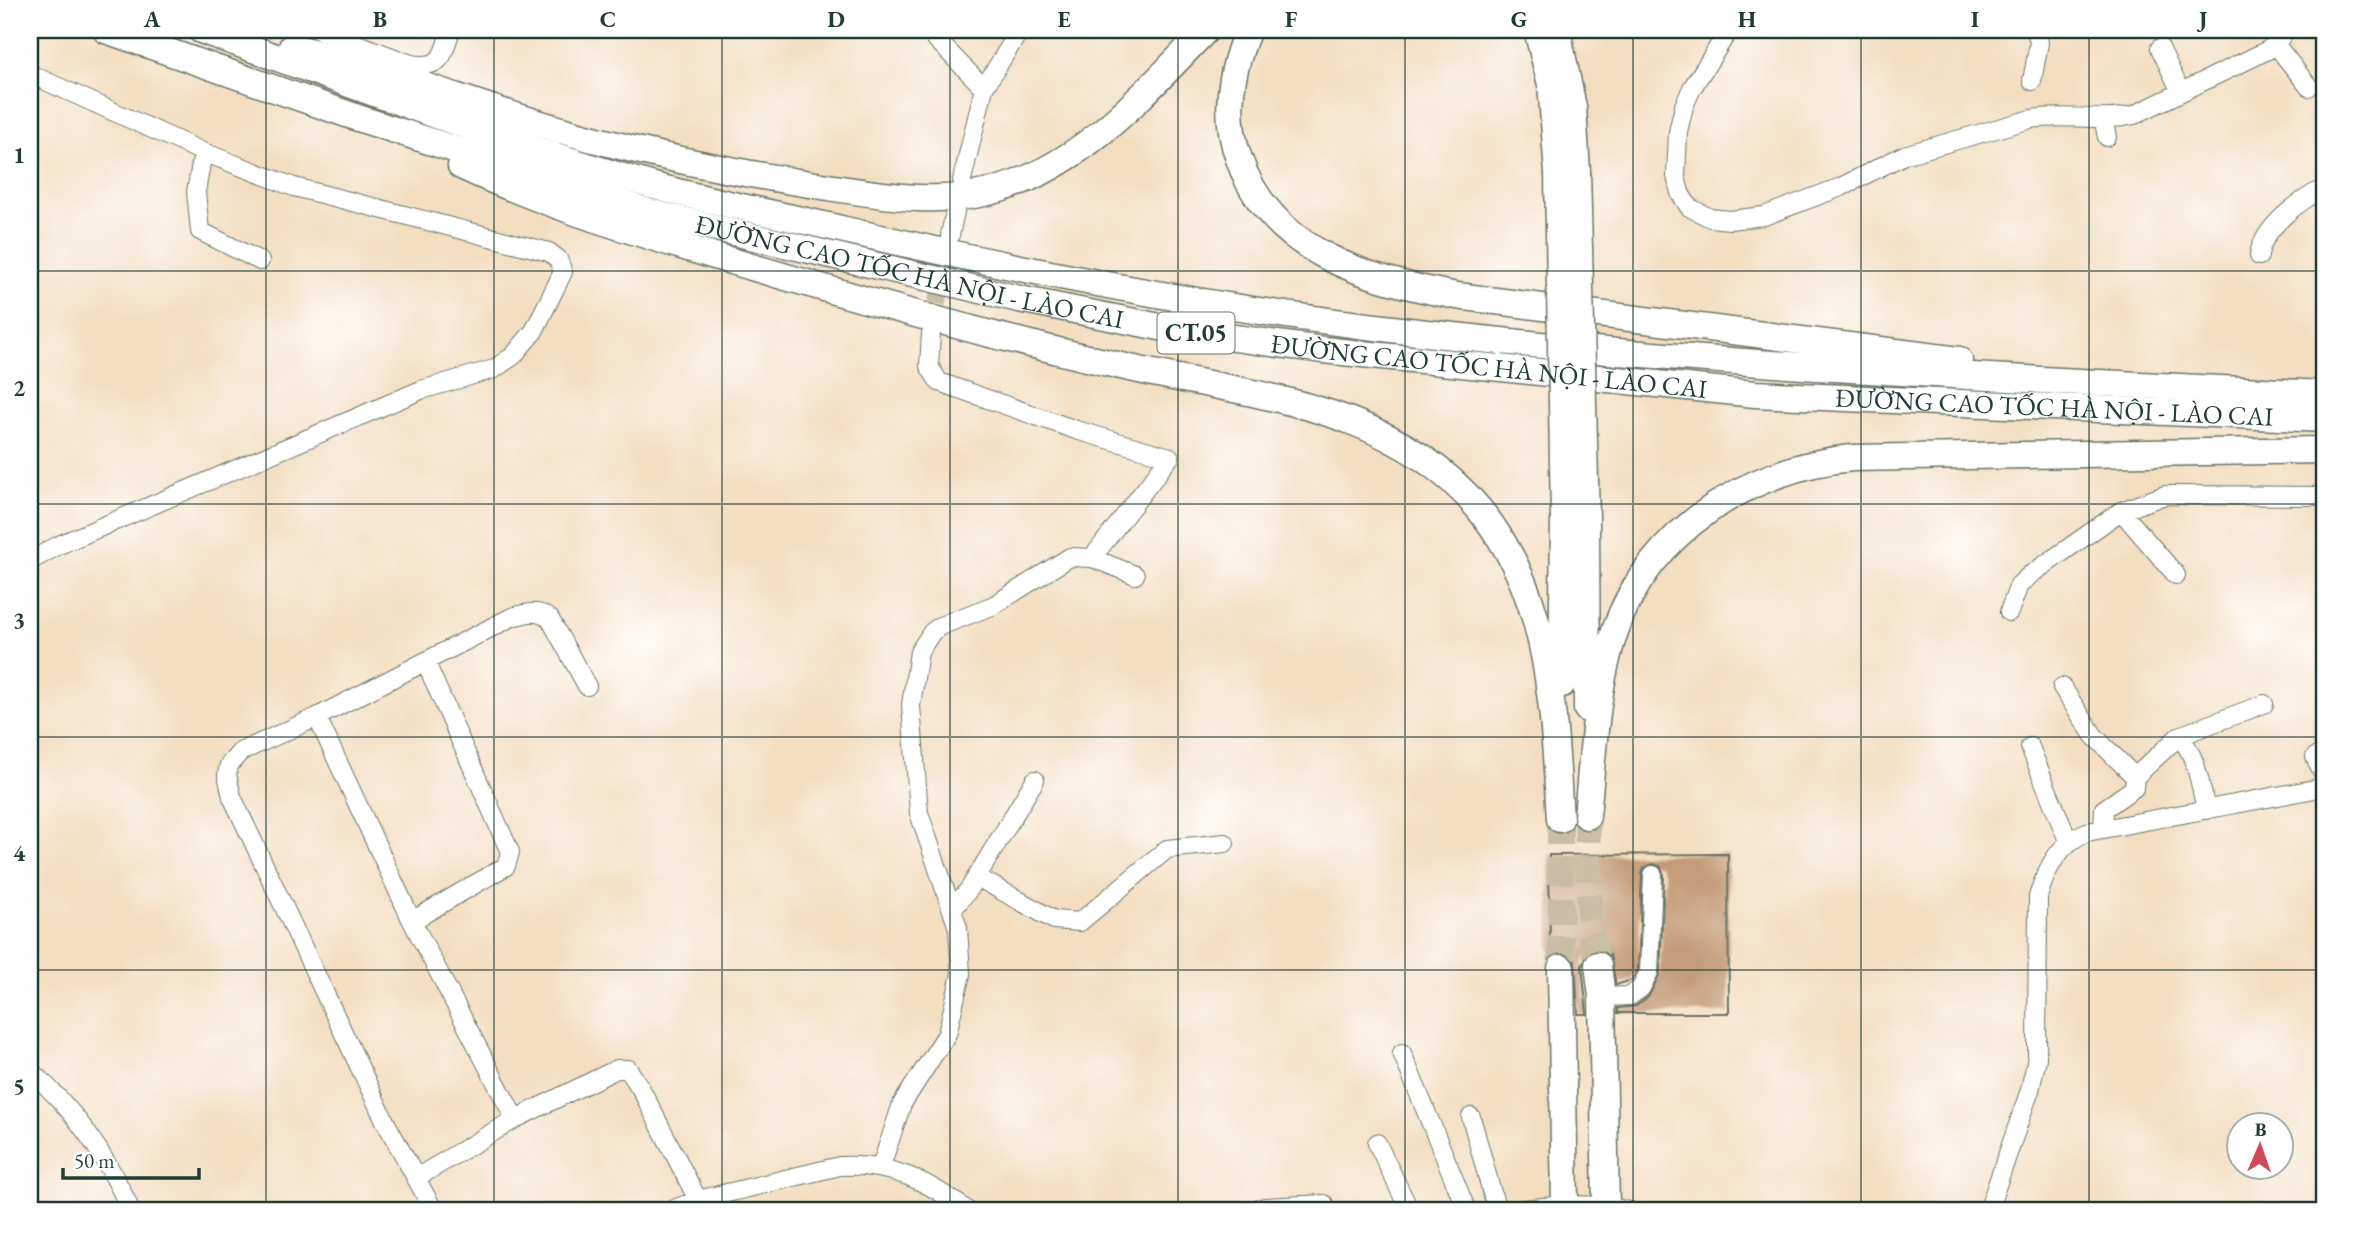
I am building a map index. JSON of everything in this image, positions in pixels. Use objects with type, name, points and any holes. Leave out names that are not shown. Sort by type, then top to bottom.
[{"type":"highway","name":"ĐƯỜNG CAO TỐC HÀ NỘI - LÀO CAI","points":[[106,30],[361,119],[652,213],[1019,299],[1175,330],[1323,350],[1755,394],[2325,419]]},
{"type":"highway","name":"ĐƯỜNG CAO TỐC HÀ NỘI - LÀO CAI","points":[[201,30],[479,130],[656,187],[998,265],[1094,284],[1309,318],[1521,342],[1854,370],[2325,394]]},
{"type":"highway","points":[[215,30],[355,62],[553,128],[649,154],[760,177],[869,193],[928,198],[974,195],[1000,189],[1066,159],[1127,112],[1206,30]]},
{"type":"highway","points":[[1248,30],[1236,57],[1229,94],[1232,139],[1247,181],[1268,214],[1297,240],[1362,273],[1395,284],[1484,300],[1780,340],[2211,389]]},
{"type":"highway","points":[[1537,30],[1551,84],[1567,172]]},
{"type":"highway","points":[[1557,30],[1573,107],[1567,172],[1575,519],[1587,816],[1602,695],[1611,646],[1619,621],[1645,576],[1679,536],[1736,491],[1794,467],[1852,458],[2325,450]]},
{"type":"highway","points":[[361,119],[497,183],[578,215],[969,328],[1147,372],[1272,397],[1360,422],[1386,434],[1439,469],[1480,509],[1497,533],[1528,595],[1542,637],[1551,697],[1560,818],[1575,519]]},
{"type":"highway","points":[[1598,965],[1618,1209]]},
{"type":"highway","points":[[1560,968],[1565,1205]]},
{"type":"street","points":[[320,30],[411,64],[427,66],[437,63],[442,56],[451,30]]},
{"type":"street","points":[[927,30],[984,88]]},
{"type":"street","points":[[962,180],[984,88],[1020,30]]},
{"type":"street","points":[[1729,30],[1692,88],[1684,106],[1678,132],[1676,176],[1680,193],[1689,207],[1710,218],[1730,220],[1764,216],[1841,187],[1904,155],[2031,119],[2045,116],[2104,118],[2134,115],[2280,37],[2309,87]]},
{"type":"street","points":[[2032,81],[2039,43],[2036,30]]},
{"type":"street","points":[[2160,48],[2181,92]]},
{"type":"street","points":[[30,74],[203,152],[294,187],[548,252],[563,266],[562,280],[523,345],[494,369],[421,390],[60,545],[30,561]]},
{"type":"street","points":[[2104,118],[2107,137]]},
{"type":"street","points":[[203,152],[196,192],[200,231],[260,261]]},
{"type":"street","points":[[2259,256],[2260,245],[2278,224],[2311,195],[2325,188]]},
{"type":"street","points":[[950,235],[956,207]]},
{"type":"street","points":[[931,333],[929,366],[939,382],[1076,430],[1170,457],[1092,558]]},
{"type":"street","points":[[2009,612],[2019,585],[2082,536],[2121,511],[2165,495],[2176,494],[2325,496]]},
{"type":"street","points":[[2121,511],[2176,575]]},
{"type":"street","points":[[881,1166],[902,1104],[923,1068],[940,1047],[954,1013],[962,958],[952,910],[929,848],[918,801],[911,705],[919,652],[932,632],[940,626],[994,605],[1070,557],[1092,558],[1135,575]]},
{"type":"street","points":[[434,1211],[313,971],[232,797],[228,782],[229,765],[240,752],[317,718],[512,617],[531,611],[542,612],[558,631],[587,686]]},
{"type":"street","points":[[412,921],[506,866],[510,852],[426,663]]},
{"type":"street","points":[[2062,687],[2094,736],[2135,777]]},
{"type":"street","points":[[2103,829],[2104,809],[2134,788],[2135,777],[2179,736],[2264,704]]},
{"type":"street","points":[[317,718],[412,921],[515,1119]]},
{"type":"street","points":[[2179,736],[2187,745],[2196,766],[2206,810]]},
{"type":"street","points":[[2030,747],[2068,843]]},
{"type":"street","points":[[2315,757],[2325,777]]},
{"type":"street","points":[[952,910],[977,877],[1035,780]]},
{"type":"street","points":[[1988,1211],[2030,1090],[2037,1058],[2038,897],[2044,878],[2068,843],[2087,832],[2325,787]]},
{"type":"street","points":[[977,877],[1054,920],[1080,922],[1167,849],[1225,843]]},
{"type":"street","points":[[1602,996],[1630,996],[1646,980],[1649,972],[1653,875]]},
{"type":"street","points":[[1402,1054],[1467,1211]]},
{"type":"street","points":[[416,1178],[515,1119],[617,1069],[628,1069],[698,1200]]},
{"type":"street","points":[[30,1072],[68,1109],[120,1186],[131,1211]]},
{"type":"street","points":[[1471,1117],[1497,1211]]},
{"type":"street","points":[[1377,1143],[1410,1211]]},
{"type":"street","points":[[669,1211],[698,1200],[840,1166],[881,1166],[926,1184],[968,1211]]},
{"type":"street","points":[[1252,1211],[1265,1206],[1324,1204]]},
{"type":"street","points":[[1509,1211],[1565,1205],[1618,1209]]},
{"type":"building","points":[[1728,854],[1729,1013],[1618,1013],[1618,1008],[1636,1006],[1648,997],[1660,973],[1664,875],[1660,866],[1653,864],[1644,868],[1642,874],[1638,969],[1632,980],[1616,985],[1610,955],[1603,950],[1589,952],[1582,966],[1587,1014],[1578,1014],[1575,961],[1561,952],[1550,958],[1549,855]]},
{"type":"tunnel","points":[[931,330],[943,272]]},
{"type":"tunnel","points":[[1587,816],[1590,929],[1598,965]]},
{"type":"tunnel","points":[[1560,819],[1561,968]]}]
